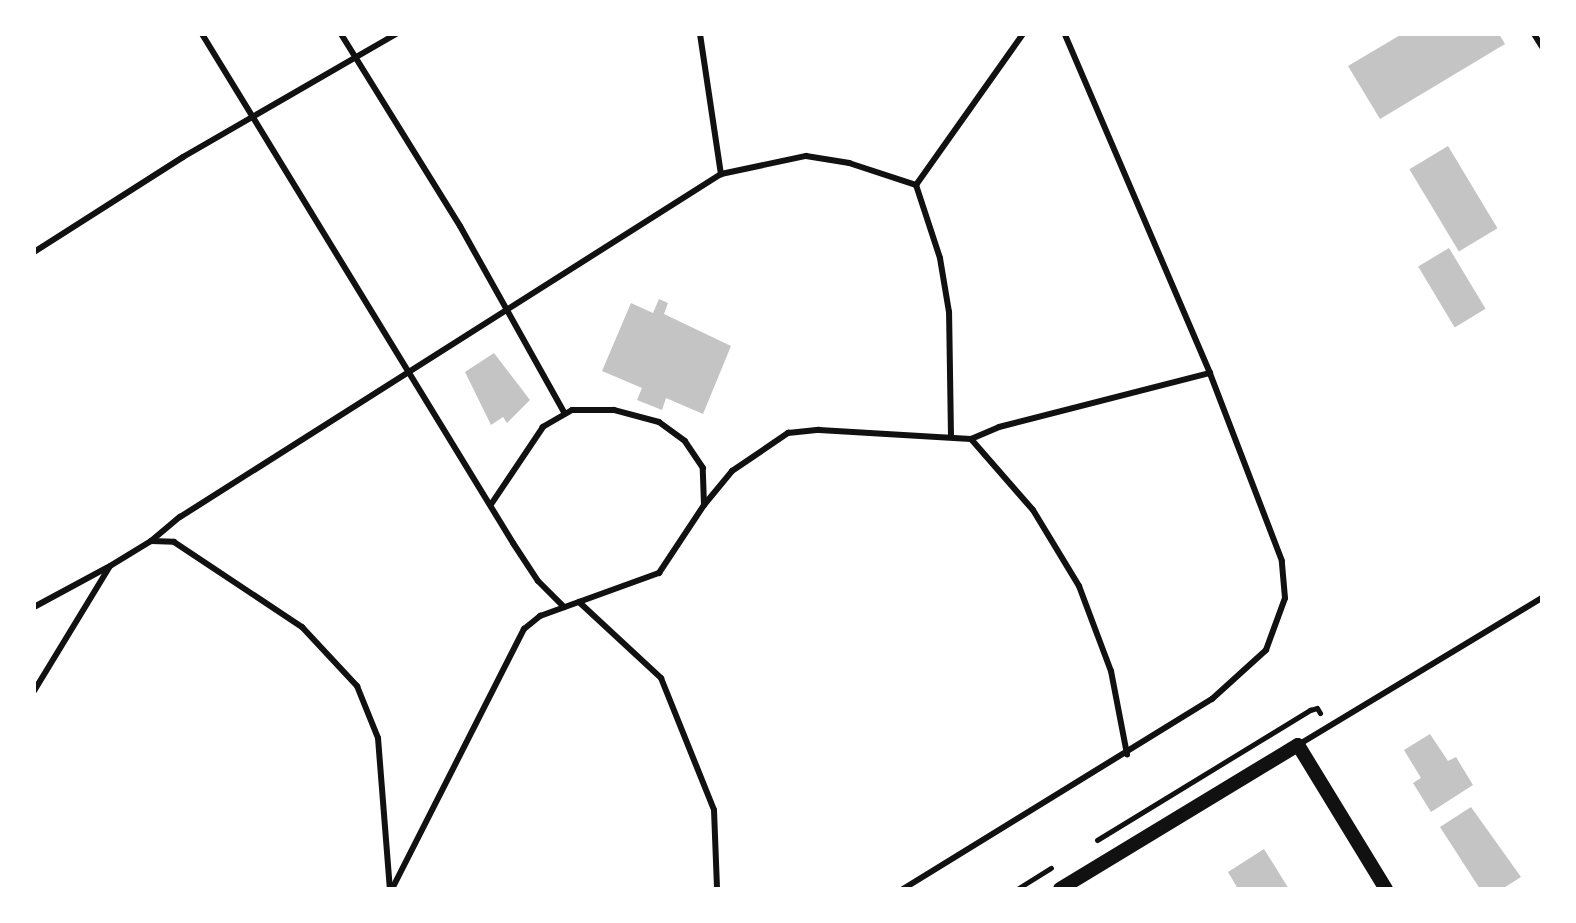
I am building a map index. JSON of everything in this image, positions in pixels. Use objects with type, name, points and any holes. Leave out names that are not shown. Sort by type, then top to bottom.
[{"type":"street","points":[[1060,889],[1298,745],[1386,889]]},
{"type":"lane","points":[[202,34],[538,581],[564,607]]},
{"type":"lane","points":[[341,34],[508,310],[565,414]]},
{"type":"lane","points":[[34,252],[253,117],[396,34]]},
{"type":"lane","points":[[700,34],[721,174]]},
{"type":"lane","points":[[916,185],[1023,34]]},
{"type":"lane","points":[[903,889],[1127,754],[1247,671],[1266,650],[1285,598],[1282,561],[1210,373],[1065,34]]},
{"type":"lane","points":[[1534,34],[1542,47]]},
{"type":"lane","points":[[34,607],[151,541],[180,517],[721,174],[806,156],[849,163],[916,185]]},
{"type":"lane","points":[[916,185],[940,258],[949,312],[951,436]]},
{"type":"lane","points":[[391,889],[524,629],[564,607],[659,573],[704,505],[732,471],[788,433],[971,439],[1210,373]]},
{"type":"lane","points":[[492,503],[543,427],[565,414],[614,410],[659,422],[685,441],[703,468],[704,505]]},
{"type":"lane","points":[[971,439],[1033,510],[1079,586],[1111,671],[1127,754]]},
{"type":"lane","points":[[151,541],[174,542],[207,560],[302,627],[357,686],[378,738],[391,889]]},
{"type":"lane","points":[[34,691],[110,566]]},
{"type":"lane","points":[[1298,745],[1542,598]]},
{"type":"lane","points":[[579,602],[661,678],[714,810],[717,889]]},
{"type":"path","points":[[1084,848],[1310,710],[1317,708],[1320,713]]},
{"type":"path","points":[[1017,889],[1057,865]]},
{"type":"building","points":[[1402,34],[1499,34],[1505,44],[1380,119],[1348,66]]},
{"type":"building","points":[[1448,146],[1497,228],[1459,251],[1409,169]]},
{"type":"building","points":[[1449,248],[1486,309],[1455,327],[1418,267]]},
{"type":"building","points":[[659,299],[668,303],[664,314],[731,346],[703,414],[666,398],[662,410],[637,400],[642,388],[602,371],[631,303],[653,313]]},
{"type":"building","points":[[494,353],[530,400],[507,423],[503,417],[491,425],[465,372]]},
{"type":"building","points":[[1430,734],[1448,761],[1456,757],[1473,785],[1431,812],[1413,783],[1421,778],[1404,750]]},
{"type":"building","points":[[1471,807],[1521,877],[1502,889],[1480,889],[1440,827]]},
{"type":"building","points":[[1264,849],[1289,889],[1238,889],[1228,872]]}]
